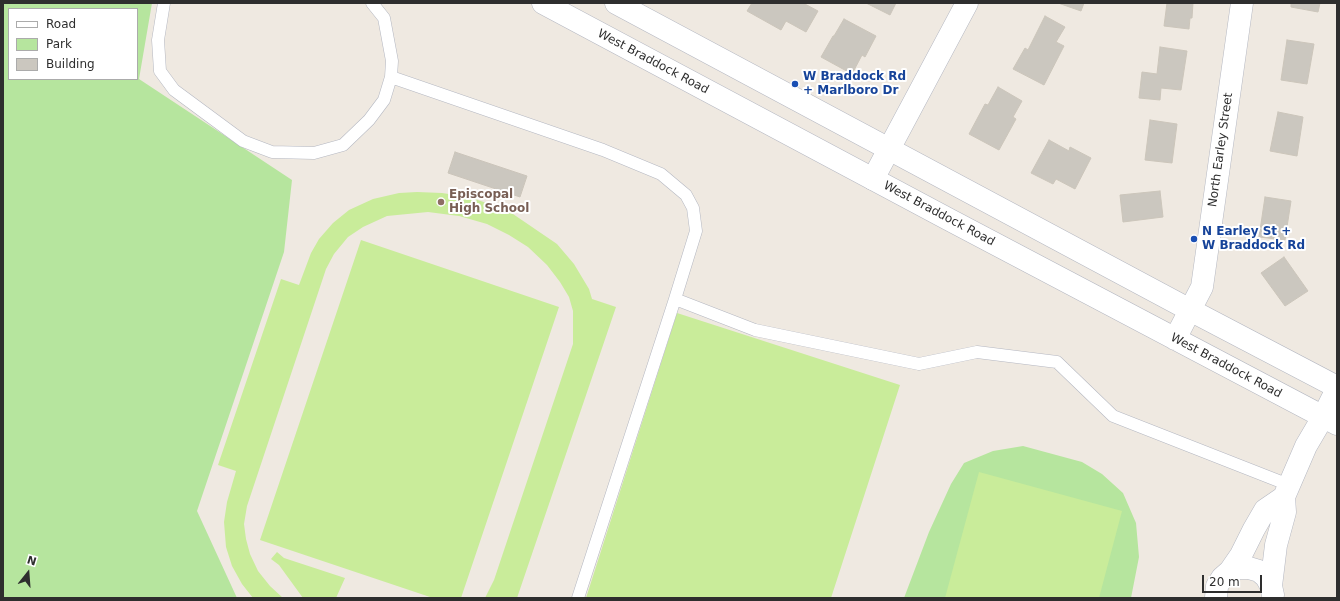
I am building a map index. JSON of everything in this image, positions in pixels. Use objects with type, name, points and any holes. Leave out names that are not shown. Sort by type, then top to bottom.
[{"type":"main road","name":"West Braddock Road","points":[[543,3],[1330,420]]},
{"type":"main road","points":[[616,3],[1337,388],[1330,420],[1306,446],[1286,491],[1265,510],[1241,555],[1217,586],[1216,598]]},
{"type":"main road","points":[[873,179],[967,3]]},
{"type":"main road","name":"North Earley Street","points":[[1175,339],[1202,287],[1242,3]]},
{"type":"main road","points":[[1272,592],[1276,545],[1286,512],[1286,491]]},
{"type":"main road","points":[[1230,571],[1239,568],[1249,568],[1259,571],[1266,577],[1272,592]]},
{"type":"lane","points":[[164,3],[158,40],[160,71],[174,90],[243,141],[272,152],[314,153],[344,145],[369,120],[384,100],[391,77],[392,61],[384,18],[372,3]]},
{"type":"lane","points":[[391,77],[603,150],[661,174],[686,195],[693,208],[696,231],[578,598]]},
{"type":"lane","points":[[675,299],[755,330],[919,364],[977,352],[1057,362],[1113,416],[1286,491]]},
{"type":"green space","points":[[3,3],[152,3],[139,79],[292,180],[284,252],[197,511],[237,598],[3,598]]},
{"type":"green space","points":[[399,193],[442,193],[469,197],[513,214],[557,244],[574,264],[589,289],[592,299],[616,307],[517,598],[485,598],[494,580],[573,344],[573,311],[569,297],[560,282],[547,265],[528,247],[487,224],[459,216],[428,212],[387,216],[363,227],[348,237],[334,254],[326,269],[247,506],[244,524],[250,554],[258,571],[270,586],[283,598],[253,598],[242,584],[232,566],[226,547],[224,522],[227,502],[236,471],[218,465],[281,279],[299,285],[311,253],[319,239],[333,223],[349,210],[373,199]]},
{"type":"green space","points":[[361,240],[559,307],[461,598],[433,598],[260,540]]},
{"type":"green space","points":[[677,313],[900,385],[831,598],[586,598]]},
{"type":"green space","points":[[1023,446],[1082,462],[1102,474],[1123,493],[1136,523],[1139,557],[1131,598],[904,598],[929,532],[951,484],[964,463],[993,451]]},
{"type":"green space","points":[[979,472],[1122,511],[1099,598],[945,598]]},
{"type":"green space","points":[[277,552],[284,558],[345,578],[336,598],[303,598],[279,565],[271,559]]},
{"type":"building","points":[[752,3],[803,3],[818,11],[806,32],[786,21],[781,30],[747,11]]},
{"type":"building","points":[[866,3],[896,3],[890,15]]},
{"type":"building","points":[[1058,3],[1084,3],[1081,11]]},
{"type":"building","points":[[1167,3],[1193,3],[1192,18],[1190,18],[1189,29],[1164,26]]},
{"type":"building","points":[[1291,3],[1320,3],[1318,12],[1291,7]]},
{"type":"building","points":[[1045,16],[1065,27],[1056,42],[1064,46],[1044,85],[1013,69],[1025,48],[1028,50]]},
{"type":"building","points":[[844,19],[876,36],[865,57],[862,55],[852,74],[821,57]]},
{"type":"building","points":[[1287,40],[1314,44],[1307,84],[1281,80]]},
{"type":"building","points":[[1160,47],[1187,51],[1181,90],[1161,88],[1160,100],[1139,98],[1142,72],[1157,74]]},
{"type":"building","points":[[998,87],[1022,101],[1013,117],[1016,119],[999,150],[969,134],[985,104],[988,105]]},
{"type":"building","points":[[1278,112],[1303,117],[1297,156],[1270,151]]},
{"type":"building","points":[[1150,120],[1177,124],[1172,163],[1145,160]]},
{"type":"building","points":[[1049,140],[1069,151],[1070,147],[1091,158],[1075,189],[1056,179],[1053,184],[1031,173]]},
{"type":"building","points":[[455,152],[527,176],[520,197],[448,173]]},
{"type":"building","points":[[1160,191],[1163,217],[1123,222],[1120,195]]},
{"type":"building","points":[[1265,197],[1291,201],[1285,240],[1259,237]]},
{"type":"building","points":[[1284,257],[1308,291],[1285,306],[1261,273]]},
{"type":"place","name":"W Braddock Rd + Marlboro Dr","points":[[795,84]]},
{"type":"place","name":"Episcopal High School","points":[[441,202]]},
{"type":"place","name":"N Earley St + W Braddock Rd","points":[[1194,239]]}]
